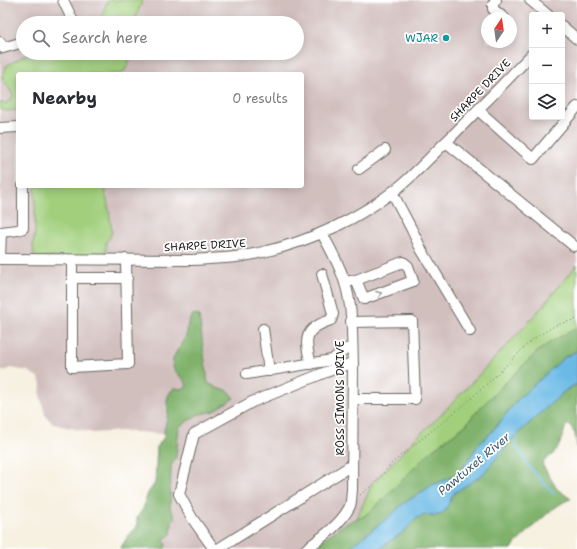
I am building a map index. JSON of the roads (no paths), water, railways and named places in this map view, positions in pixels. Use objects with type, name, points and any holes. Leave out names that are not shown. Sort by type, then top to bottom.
[{"type":"street","points":[[63,0],[71,16]]},
{"type":"street","points":[[496,0],[493,4],[493,9],[497,12]]},
{"type":"street","points":[[530,0],[544,12]]},
{"type":"street","points":[[565,29],[577,39]]},
{"type":"street","points":[[0,42],[3,48],[16,44]]},
{"type":"street","name":"SHARPE DRIVE","points":[[0,260],[191,260],[237,257],[277,249],[322,233],[358,214],[392,192],[446,142],[529,57]]},
{"type":"street","points":[[478,110],[533,159],[577,107]]},
{"type":"street","points":[[0,128],[16,127]]},
{"type":"street","points":[[446,142],[574,246]]},
{"type":"street","points":[[359,169],[385,150]]},
{"type":"street","points":[[0,260],[0,232],[23,228],[23,188]]},
{"type":"street","points":[[392,192],[421,249],[470,331]]},
{"type":"street","name":"ROSS SIMONS DRIVE","points":[[306,549],[336,524],[349,508],[352,465],[353,399],[349,299],[345,282],[338,264],[322,233]]},
{"type":"street","points":[[72,260],[72,367],[128,364],[126,259]]},
{"type":"street","points":[[345,282],[356,280],[403,262],[408,266],[413,281],[364,299],[356,280]]},
{"type":"street","points":[[311,364],[306,348],[307,336],[311,329],[320,323],[331,320],[333,314],[322,274]]},
{"type":"street","points":[[72,278],[127,278]]},
{"type":"street","points":[[351,322],[412,321],[415,399],[353,399]]},
{"type":"street","points":[[263,329],[269,371]]},
{"type":"street","points":[[247,374],[332,360],[346,348],[352,348]]},
{"type":"street","points":[[214,549],[192,518],[179,494],[194,434],[252,402],[352,363]]},
{"type":"street","points":[[218,549],[352,465]]},
{"type":"water","name":"Pawtuxet River","points":[[577,351],[577,384],[566,390],[513,438],[482,475],[454,493],[445,511],[440,515],[424,515],[417,518],[403,532],[379,549],[347,549],[389,517],[403,504],[432,485],[458,475],[479,444],[491,433],[519,398],[565,357]]},
{"type":"waterway","name":"Pawtuxet River","points":[[517,433],[516,445],[529,467],[554,494]]},
{"type":"place","name":"WJAR","points":[[446,38]]}]
